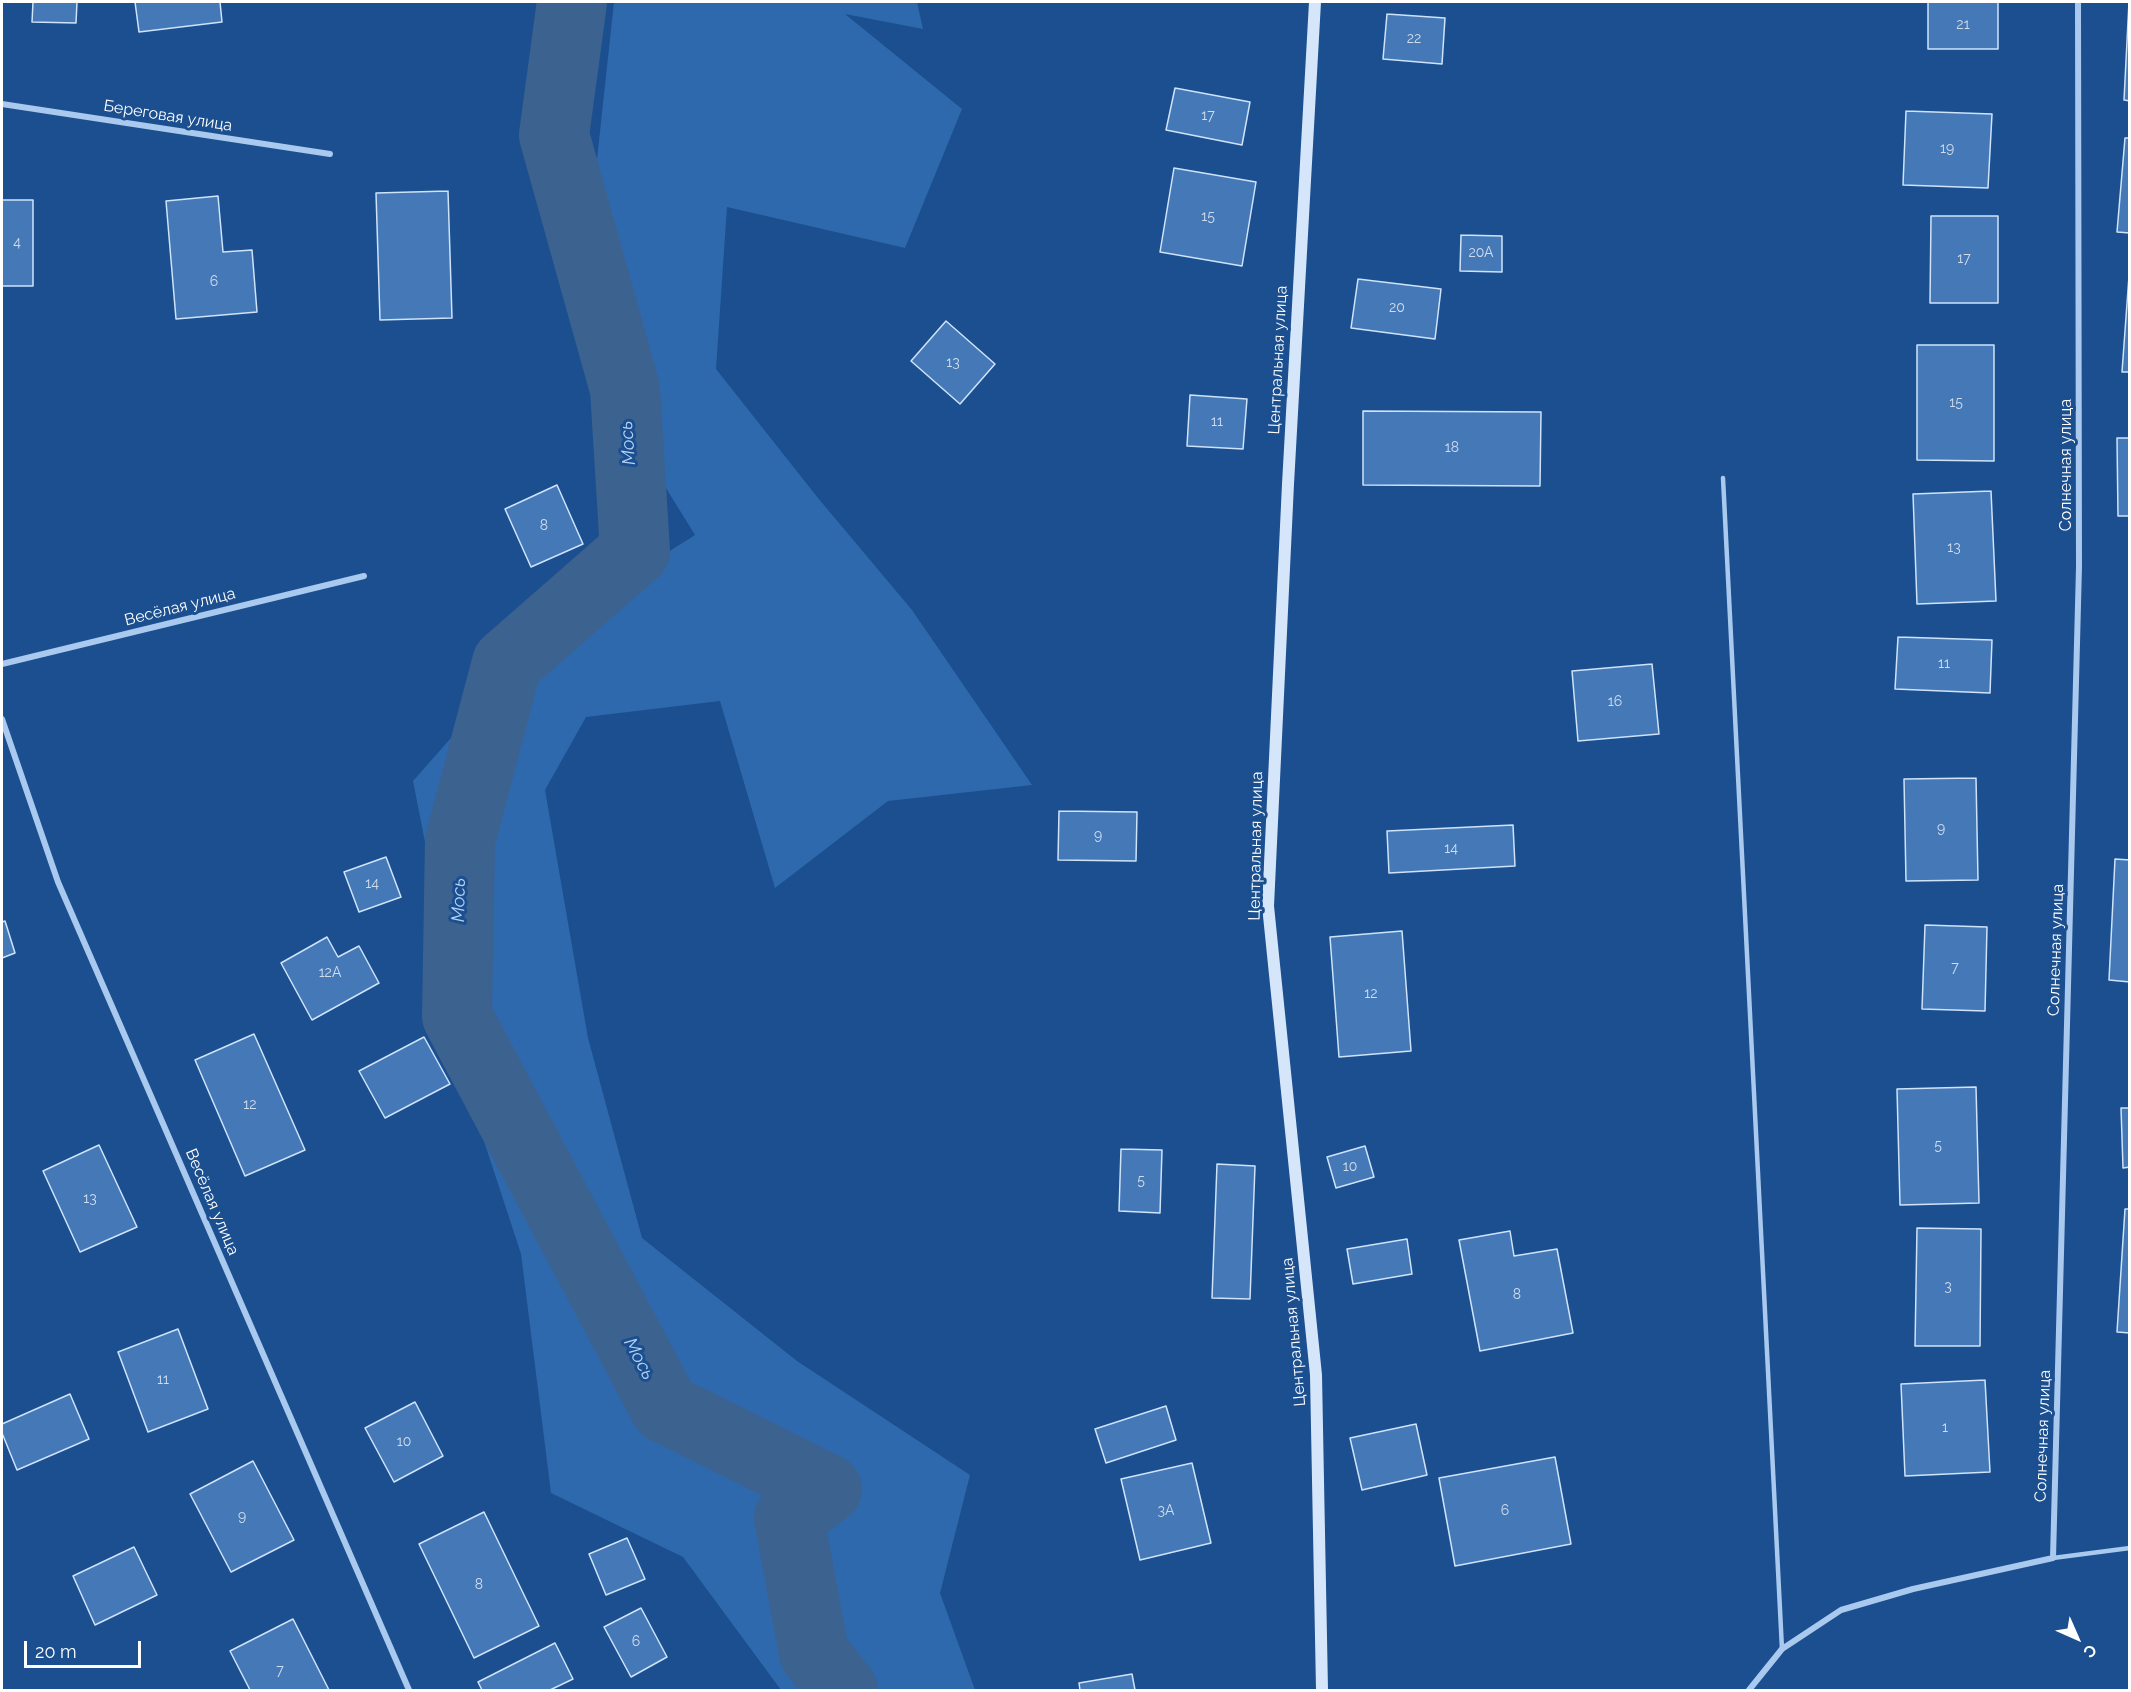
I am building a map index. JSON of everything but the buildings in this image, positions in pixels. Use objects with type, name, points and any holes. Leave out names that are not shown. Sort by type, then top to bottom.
[{"type":"street","name":"Центральная улица","points":[[1315,2],[1289,460],[1268,906],[1316,1375],[1322,1690]]},
{"type":"street","name":"Солнечная улица","points":[[2053,1558],[2079,567],[2078,2]]},
{"type":"street","name":"Береговая улица","points":[[2,104],[330,154]]},
{"type":"street","name":"Весёлая улица","points":[[2,664],[364,576]]},
{"type":"street","name":"Весёлая улица","points":[[2,719],[58,882],[409,1690]]},
{"type":"street","points":[[1749,1690],[1782,1649],[1841,1610],[1913,1589],[2053,1558]]},
{"type":"lane","points":[[1724,478],[1782,1649]]},
{"type":"lane","points":[[2053,1558],[2130,1548]]},
{"type":"shaded area","points":[[614,2],[917,2],[923,29],[845,14],[962,109],[905,248],[727,207],[716,369],[818,498],[912,610],[1032,785],[888,801],[775,888],[720,701],[586,717],[545,790],[588,1038],[642,1238],[797,1361],[970,1475],[940,1593],[975,1690],[781,1690],[683,1557],[551,1493],[521,1254],[483,1138],[413,781],[549,627],[695,535],[577,344]]},
{"type":"waterway","name":"Мось","points":[[572,2],[554,135],[625,389],[635,551],[507,663],[460,841],[457,1016],[665,1408],[827,1489],[789,1518],[814,1653],[843,1690]]}]
